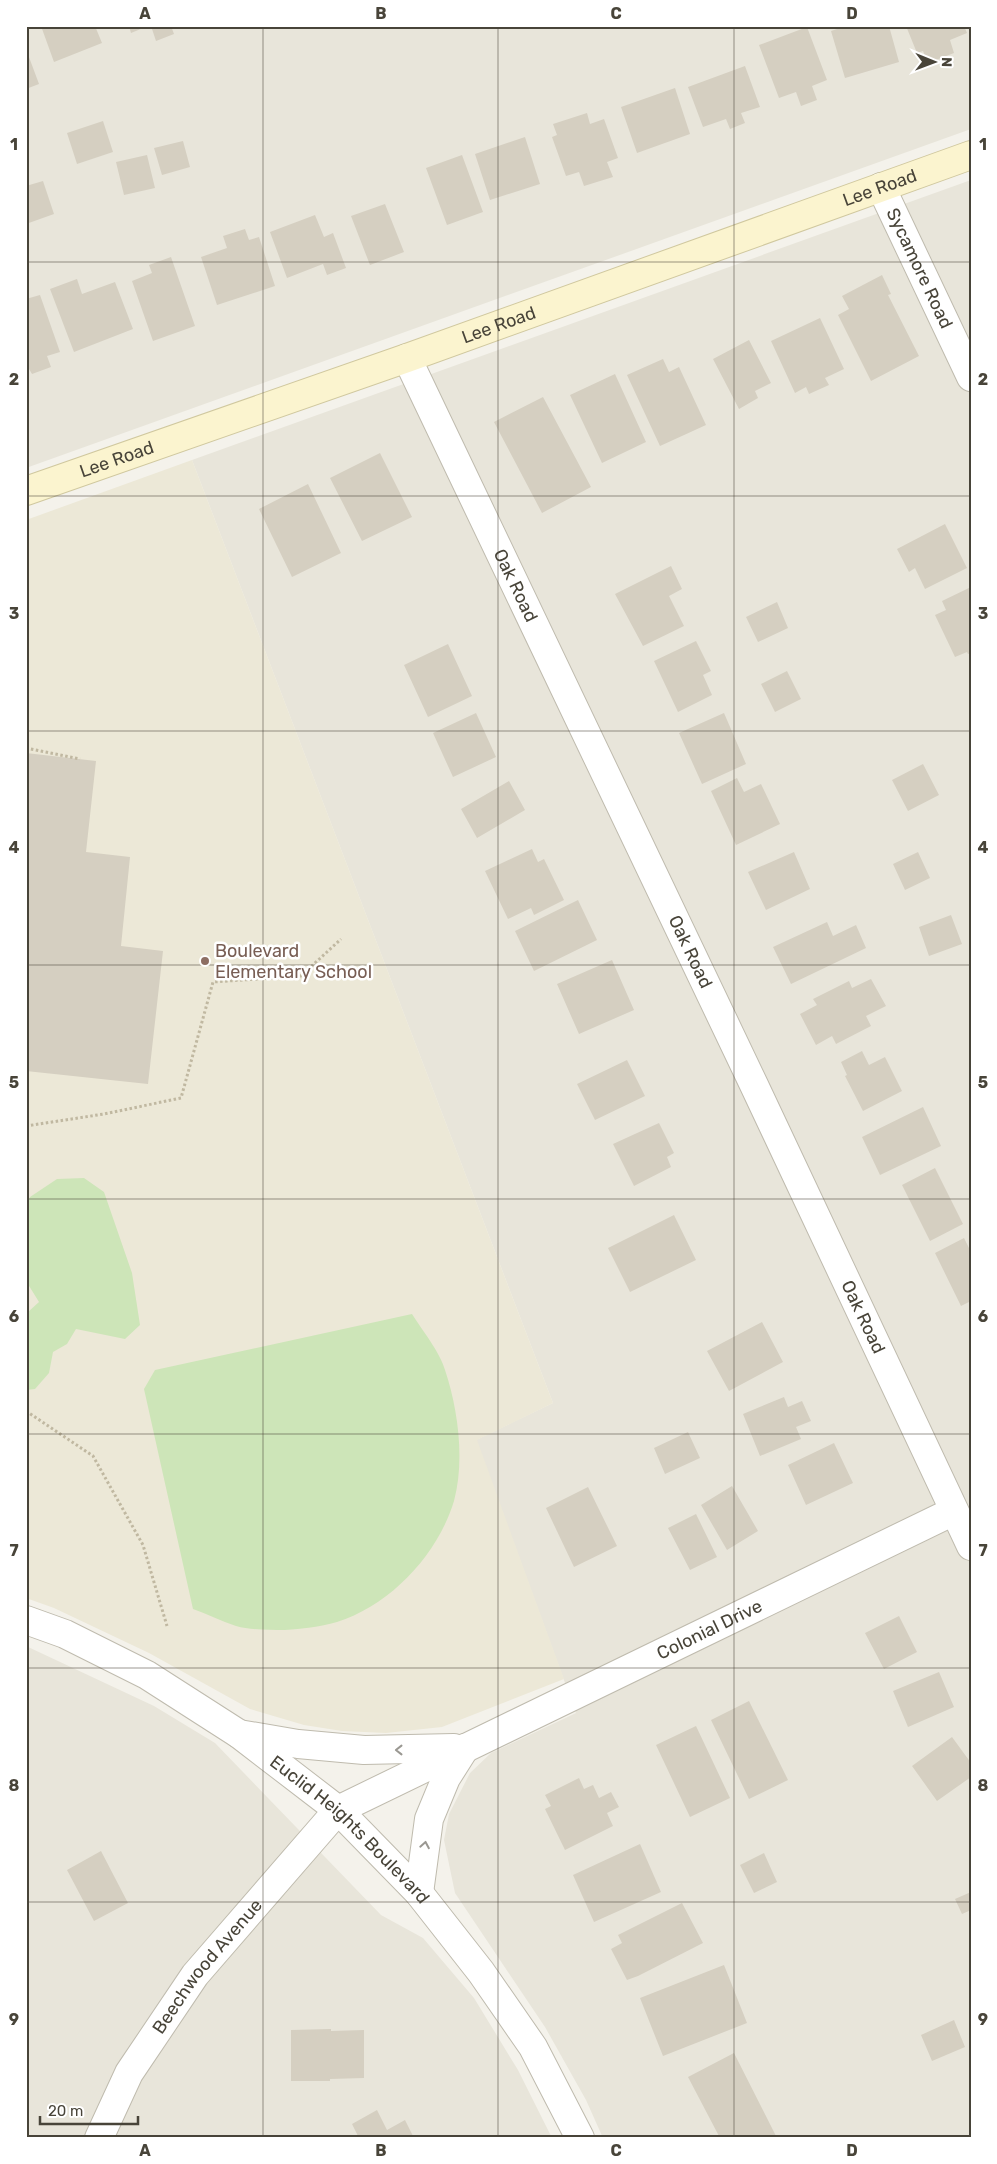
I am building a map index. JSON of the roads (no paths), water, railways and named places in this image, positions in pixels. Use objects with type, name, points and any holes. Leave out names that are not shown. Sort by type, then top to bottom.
[{"type":"main road","name":"Lee Road","points":[[26,491],[407,358],[971,155]]},
{"type":"street","name":"Sycamore Road","points":[[881,187],[971,377]]},
{"type":"street","name":"Oak Road","points":[[407,358],[754,1085],[971,1546]]},
{"type":"street","name":"Colonial Drive","points":[[338,1810],[954,1511]]},
{"type":"street","name":"Euclid Heights Boulevard","points":[[26,1620],[65,1634],[147,1675],[239,1734],[338,1810],[419,1893],[481,1972],[533,2047],[580,2138]]},
{"type":"street","name":"Colonial Drive","points":[[239,1734],[308,1745],[364,1750],[465,1748]]},
{"type":"street","points":[[419,1893],[429,1819],[446,1778],[465,1748]]},
{"type":"street","name":"Beechwood Avenue","points":[[99,2138],[129,2074],[195,1975],[338,1810]]},
{"type":"place","name":"Boulevard Elementary School","points":[[205,961]]}]
